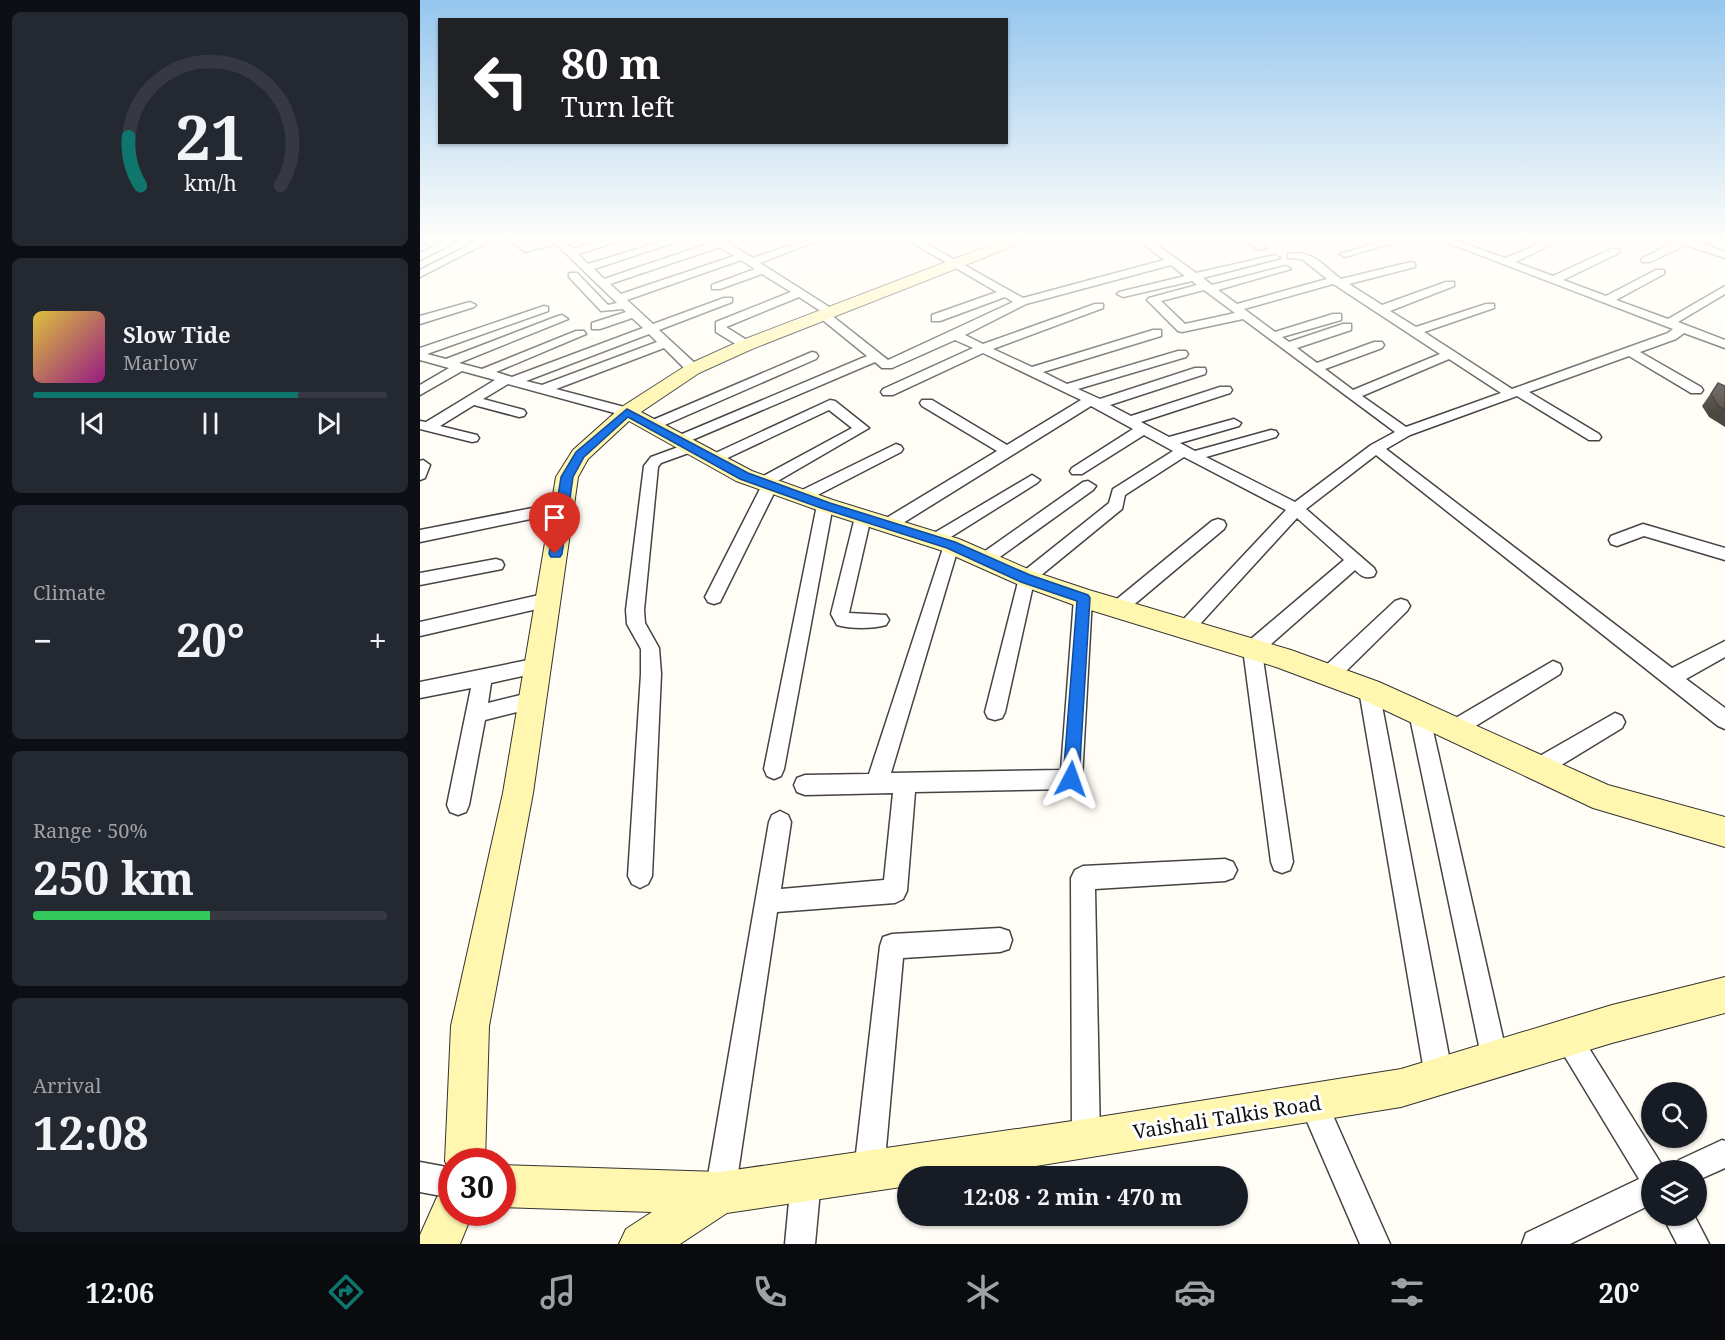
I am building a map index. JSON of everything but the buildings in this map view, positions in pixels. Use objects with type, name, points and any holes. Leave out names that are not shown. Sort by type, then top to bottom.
[{"type":"main road","points":[[465,1148],[470,1026],[518,793],[567,477],[580,455],[627,412],[693,369],[746,345],[867,297]]},
{"type":"main road","points":[[627,412],[744,476],[943,543],[1026,578],[1083,598],[1252,649],[1329,675],[1369,690],[1605,798],[1725,832]]},
{"type":"main road","name":"Vaishali Talkis Road","points":[[516,1186],[720,1192],[1086,1139],[1401,1088],[1568,1038],[1725,995]]},
{"type":"main road","points":[[641,1244],[720,1192]]},
{"type":"main road","points":[[438,1244],[446,1226]]},
{"type":"street","points":[[594,297],[605,309],[625,306],[648,297]]},
{"type":"street","points":[[616,297],[693,369]]},
{"type":"street","points":[[746,345],[720,329],[720,325],[790,297]]},
{"type":"street","points":[[805,297],[887,365],[1022,302],[1040,297]]},
{"type":"street","points":[[936,318],[992,297]]},
{"type":"street","points":[[1014,297],[1022,302]]},
{"type":"street","points":[[1167,297],[1154,300],[1182,328],[1245,315]]},
{"type":"street","points":[[1220,297],[1405,432]]},
{"type":"street","points":[[1234,308],[1276,297]]},
{"type":"street","points":[[1361,297],[1450,354],[1594,437]]},
{"type":"street","points":[[1381,310],[1415,297]]},
{"type":"street","points":[[1599,297],[1725,344]]},
{"type":"street","points":[[1607,300],[1613,297]]},
{"type":"street","points":[[1184,630],[1296,509],[1376,448],[1405,432],[1672,336],[1676,326],[1714,297]]},
{"type":"street","points":[[424,426],[509,380],[728,300]]},
{"type":"street","points":[[420,320],[470,305]]},
{"type":"street","points":[[420,342],[541,305],[420,354]]},
{"type":"street","points":[[596,326],[625,306]]},
{"type":"street","points":[[888,392],[983,348],[1099,306]]},
{"type":"street","points":[[1415,331],[1490,306]]},
{"type":"street","points":[[1273,336],[1337,316]]},
{"type":"street","points":[[420,391],[453,365],[562,319]]},
{"type":"street","points":[[1288,347],[1347,327]]},
{"type":"street","points":[[1032,371],[1157,333]]},
{"type":"street","points":[[483,373],[579,334]]},
{"type":"street","points":[[955,335],[1095,402],[1296,509],[1361,567],[1252,649],[1282,862]]},
{"type":"street","points":[[544,389],[665,343]]},
{"type":"street","points":[[1316,368],[1378,345]]},
{"type":"street","points":[[1630,351],[1696,390]]},
{"type":"street","points":[[420,354],[627,412]]},
{"type":"street","points":[[1066,388],[1182,354]]},
{"type":"street","points":[[1352,395],[1450,354]]},
{"type":"street","points":[[653,425],[812,356]]},
{"type":"street","points":[[695,449],[875,357]]},
{"type":"street","points":[[889,524],[1007,451],[1095,402],[1200,371]]},
{"type":"street","points":[[1077,471],[1137,425],[1225,390]]},
{"type":"street","points":[[473,400],[519,413]]},
{"type":"street","points":[[927,403],[1007,451]]},
{"type":"street","points":[[640,876],[651,674],[650,648],[636,624],[635,610],[651,466],[656,460],[831,404],[862,428],[766,484],[714,597]]},
{"type":"street","points":[[1167,441],[1234,423]]},
{"type":"street","points":[[424,426],[472,438]]},
{"type":"street","points":[[995,712],[1026,578],[1116,505],[1118,493],[1188,453],[1270,434]]},
{"type":"street","points":[[1376,448],[1725,720]]},
{"type":"street","points":[[774,769],[814,501],[896,449]]},
{"type":"street","points":[[878,783],[943,543],[1032,480]]},
{"type":"street","points":[[984,560],[1088,486]]},
{"type":"street","points":[[420,536],[562,507]]},
{"type":"street","points":[[863,517],[840,614],[843,620],[848,622],[880,620]]},
{"type":"street","points":[[1118,608],[1218,525]]},
{"type":"street","points":[[1617,540],[1643,531],[1657,533],[1725,554]]},
{"type":"street","points":[[420,579],[496,565]]},
{"type":"street","points":[[805,785],[1071,779],[1083,598]]},
{"type":"street","points":[[420,629],[548,600]]},
{"type":"street","points":[[1329,675],[1401,606]]},
{"type":"street","points":[[1672,677],[1725,648]]},
{"type":"street","points":[[420,690],[538,666]]},
{"type":"street","points":[[1454,729],[1553,669]]},
{"type":"street","points":[[458,805],[483,677]]},
{"type":"street","points":[[1369,690],[1439,1077]]},
{"type":"street","points":[[476,714],[532,700]]},
{"type":"street","points":[[1419,713],[1495,1060]]},
{"type":"street","points":[[1538,768],[1616,722]]},
{"type":"street","points":[[780,901],[895,891],[905,782]]},
{"type":"street","points":[[720,1192],[780,822]]},
{"type":"street","points":[[1086,1139],[1083,878],[1225,870]]},
{"type":"street","points":[[869,1171],[892,946],[1000,940]]},
{"type":"street","points":[[1568,1038],[1644,1160]]},
{"type":"street","points":[[1313,1103],[1375,1244]]},
{"type":"street","points":[[1707,1161],[1722,1154]]},
{"type":"street","points":[[420,1178],[438,1181]]},
{"type":"street","points":[[800,1244],[806,1180]]},
{"type":"street","points":[[1537,1244],[1641,1193]]},
{"type":"street","points":[[1683,1226],[1694,1244]]},
{"type":"route","points":[[555,554],[567,477],[580,455],[627,412],[744,476],[825,505],[951,545],[1026,578],[1083,598],[1071,779]]}]
